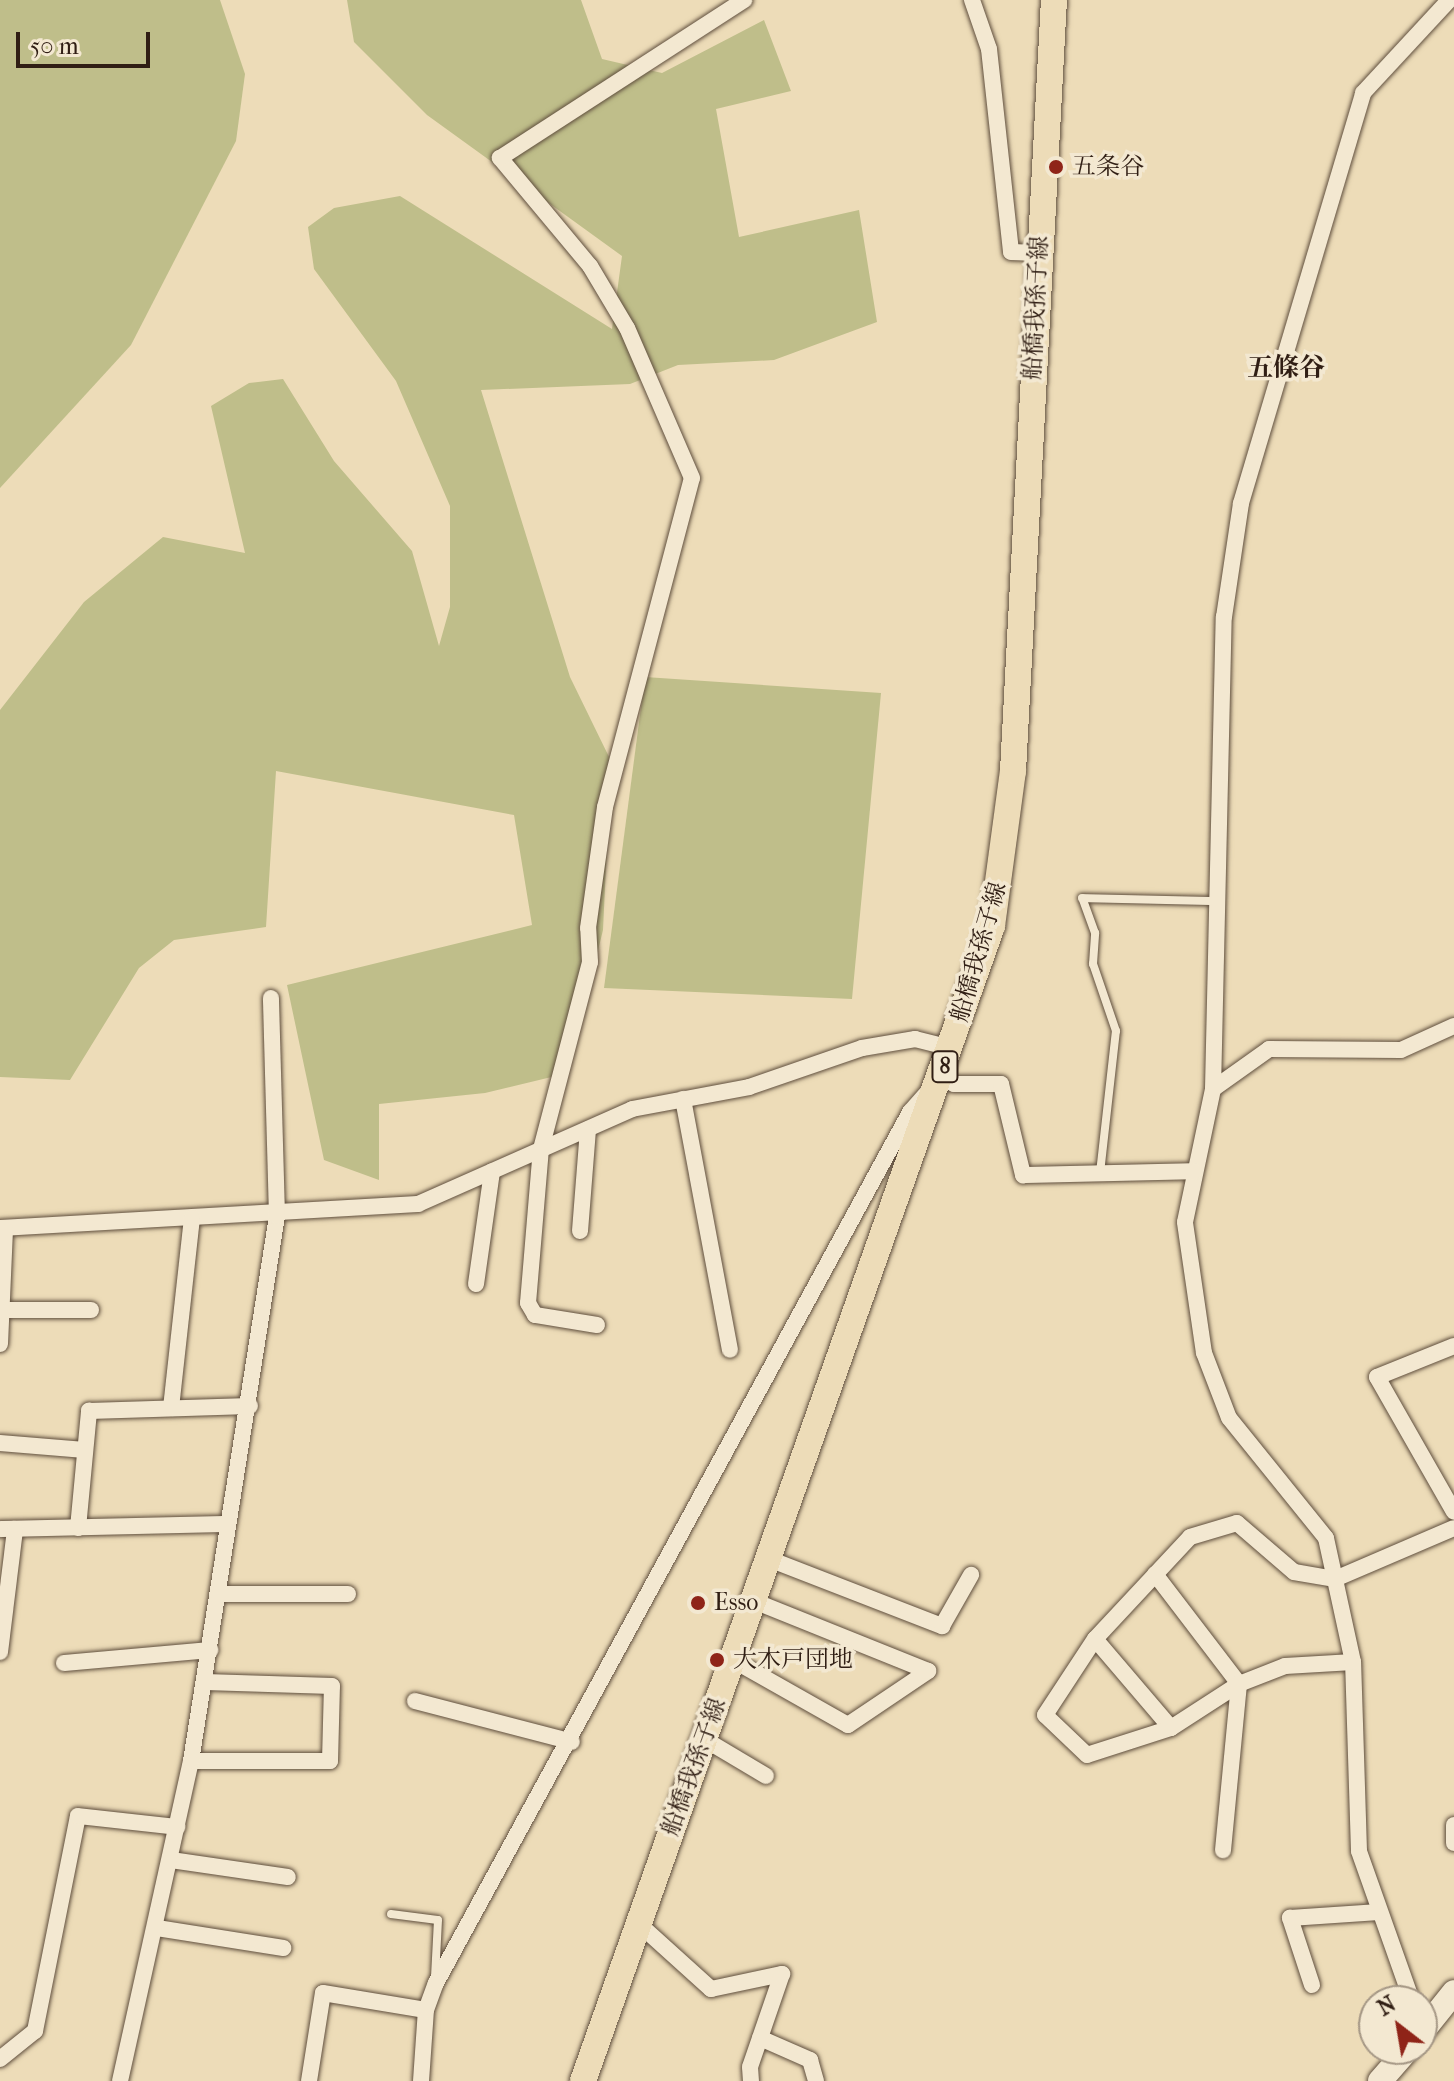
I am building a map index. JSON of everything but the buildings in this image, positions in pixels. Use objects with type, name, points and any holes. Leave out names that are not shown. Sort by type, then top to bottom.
[{"type":"main road","name":"船橋我孫子線","points":[[583,2081],[992,926],[1007,847],[1054,0]]},
{"type":"street","points":[[597,1325],[535,1315],[528,1303],[541,1149],[590,962],[588,928],[605,807],[692,478],[627,328],[590,266],[500,158],[744,0]]},
{"type":"street","points":[[972,0],[989,49],[1011,252],[1038,253]]},
{"type":"street","points":[[1406,1985],[1379,1912],[1353,1809],[1353,1662],[1326,1538],[1229,1418],[1204,1353],[1185,1222],[1213,1089],[1224,617],[1241,503],[1363,93],[1449,0]]},
{"type":"street","points":[[120,2081],[157,1928],[191,1761],[219,1594],[227,1524],[250,1406],[277,1216],[271,998]]},
{"type":"street","points":[[1213,1089],[1269,1049],[1401,1050],[1454,1026]]},
{"type":"street","points":[[0,1344],[3,1228],[277,1216],[418,1204],[632,1109],[749,1087],[862,1048],[915,1039],[951,1048]]},
{"type":"street","points":[[421,2081],[426,2010],[436,1983],[572,1742],[863,1193],[910,1112],[941,1077],[954,1084],[1001,1084],[1023,1175],[1194,1171]]},
{"type":"street","points":[[683,1099],[730,1350]]},
{"type":"street","points":[[580,1231],[588,1129]]},
{"type":"street","points":[[476,1284],[492,1171]]},
{"type":"street","points":[[171,1408],[192,1218]]},
{"type":"street","points":[[1,1310],[91,1310]]},
{"type":"street","points":[[1454,1346],[1377,1377],[1454,1512]]},
{"type":"street","points":[[78,1528],[89,1411],[250,1406]]},
{"type":"street","points":[[0,1443],[85,1450]]},
{"type":"street","points":[[1353,1662],[1285,1666],[1239,1684],[1171,1728],[1087,1755],[1045,1715],[1095,1639],[1190,1537],[1237,1523],[1294,1572],[1335,1579],[1454,1528]]},
{"type":"street","points":[[1,1641],[7,1529],[227,1524]]},
{"type":"street","points":[[769,1559],[942,1626],[971,1575]]},
{"type":"street","points":[[1155,1574],[1239,1684],[1223,1850]]},
{"type":"street","points":[[219,1594],[348,1594]]},
{"type":"street","points":[[733,1660],[848,1725],[928,1671],[754,1601]]},
{"type":"street","points":[[1095,1639],[1171,1728]]},
{"type":"street","points":[[64,1663],[210,1650]]},
{"type":"street","points":[[191,1761],[330,1761],[332,1686],[205,1682]]},
{"type":"street","points":[[415,1701],[572,1742]]},
{"type":"street","points":[[704,1739],[766,1776]]},
{"type":"street","points":[[0,2059],[35,2031],[78,1816],[177,1827]]},
{"type":"street","points":[[1454,1825],[1454,1843]]},
{"type":"street","points":[[171,1860],[288,1877]]},
{"type":"street","points":[[1312,1985],[1290,1918],[1379,1912]]},
{"type":"street","points":[[639,1924],[711,1989],[782,1974],[760,2038],[751,2081]]},
{"type":"street","points":[[157,1928],[283,1948]]},
{"type":"street","points":[[1438,2012],[1454,1992]]},
{"type":"street","points":[[309,2081],[323,1993],[426,2010]]},
{"type":"street","points":[[760,2038],[810,2060],[816,2081]]},
{"type":"street","points":[[1380,2081],[1394,2065]]},
{"type":"lane","points":[[1100,1173],[1116,1031],[1093,964],[1095,933],[1082,898],[1217,901]]},
{"type":"lane","points":[[391,1914],[438,1920],[436,1983]]},
{"type":"shaded area","points":[[0,0],[220,0],[245,74],[236,141],[131,345],[0,488]]},
{"type":"shaded area","points":[[347,0],[581,0],[602,59],[662,73],[764,20],[791,91],[716,109],[739,237],[859,210],[877,322],[774,360],[678,365],[630,384],[481,390],[570,677],[611,761],[603,930],[568,1073],[485,1093],[379,1104],[379,1180],[324,1160],[287,985],[532,925],[514,815],[276,771],[266,927],[174,940],[139,968],[70,1080],[0,1077],[0,710],[84,602],[163,537],[245,553],[211,406],[249,383],[283,379],[334,461],[412,551],[439,646],[450,607],[450,506],[396,381],[314,269],[308,227],[334,208],[400,196],[612,329],[622,256],[427,115],[354,42]]},
{"type":"shaded area","points":[[645,677],[881,693],[852,999],[604,988]]},
{"type":"place","name":"五条谷","points":[[1056,167]]},
{"type":"place","name":"Esso","points":[[698,1603]]},
{"type":"place","name":"大木戸団地","points":[[717,1660]]},
{"type":"district","name":"五條谷","points":[[1286,368]]}]
